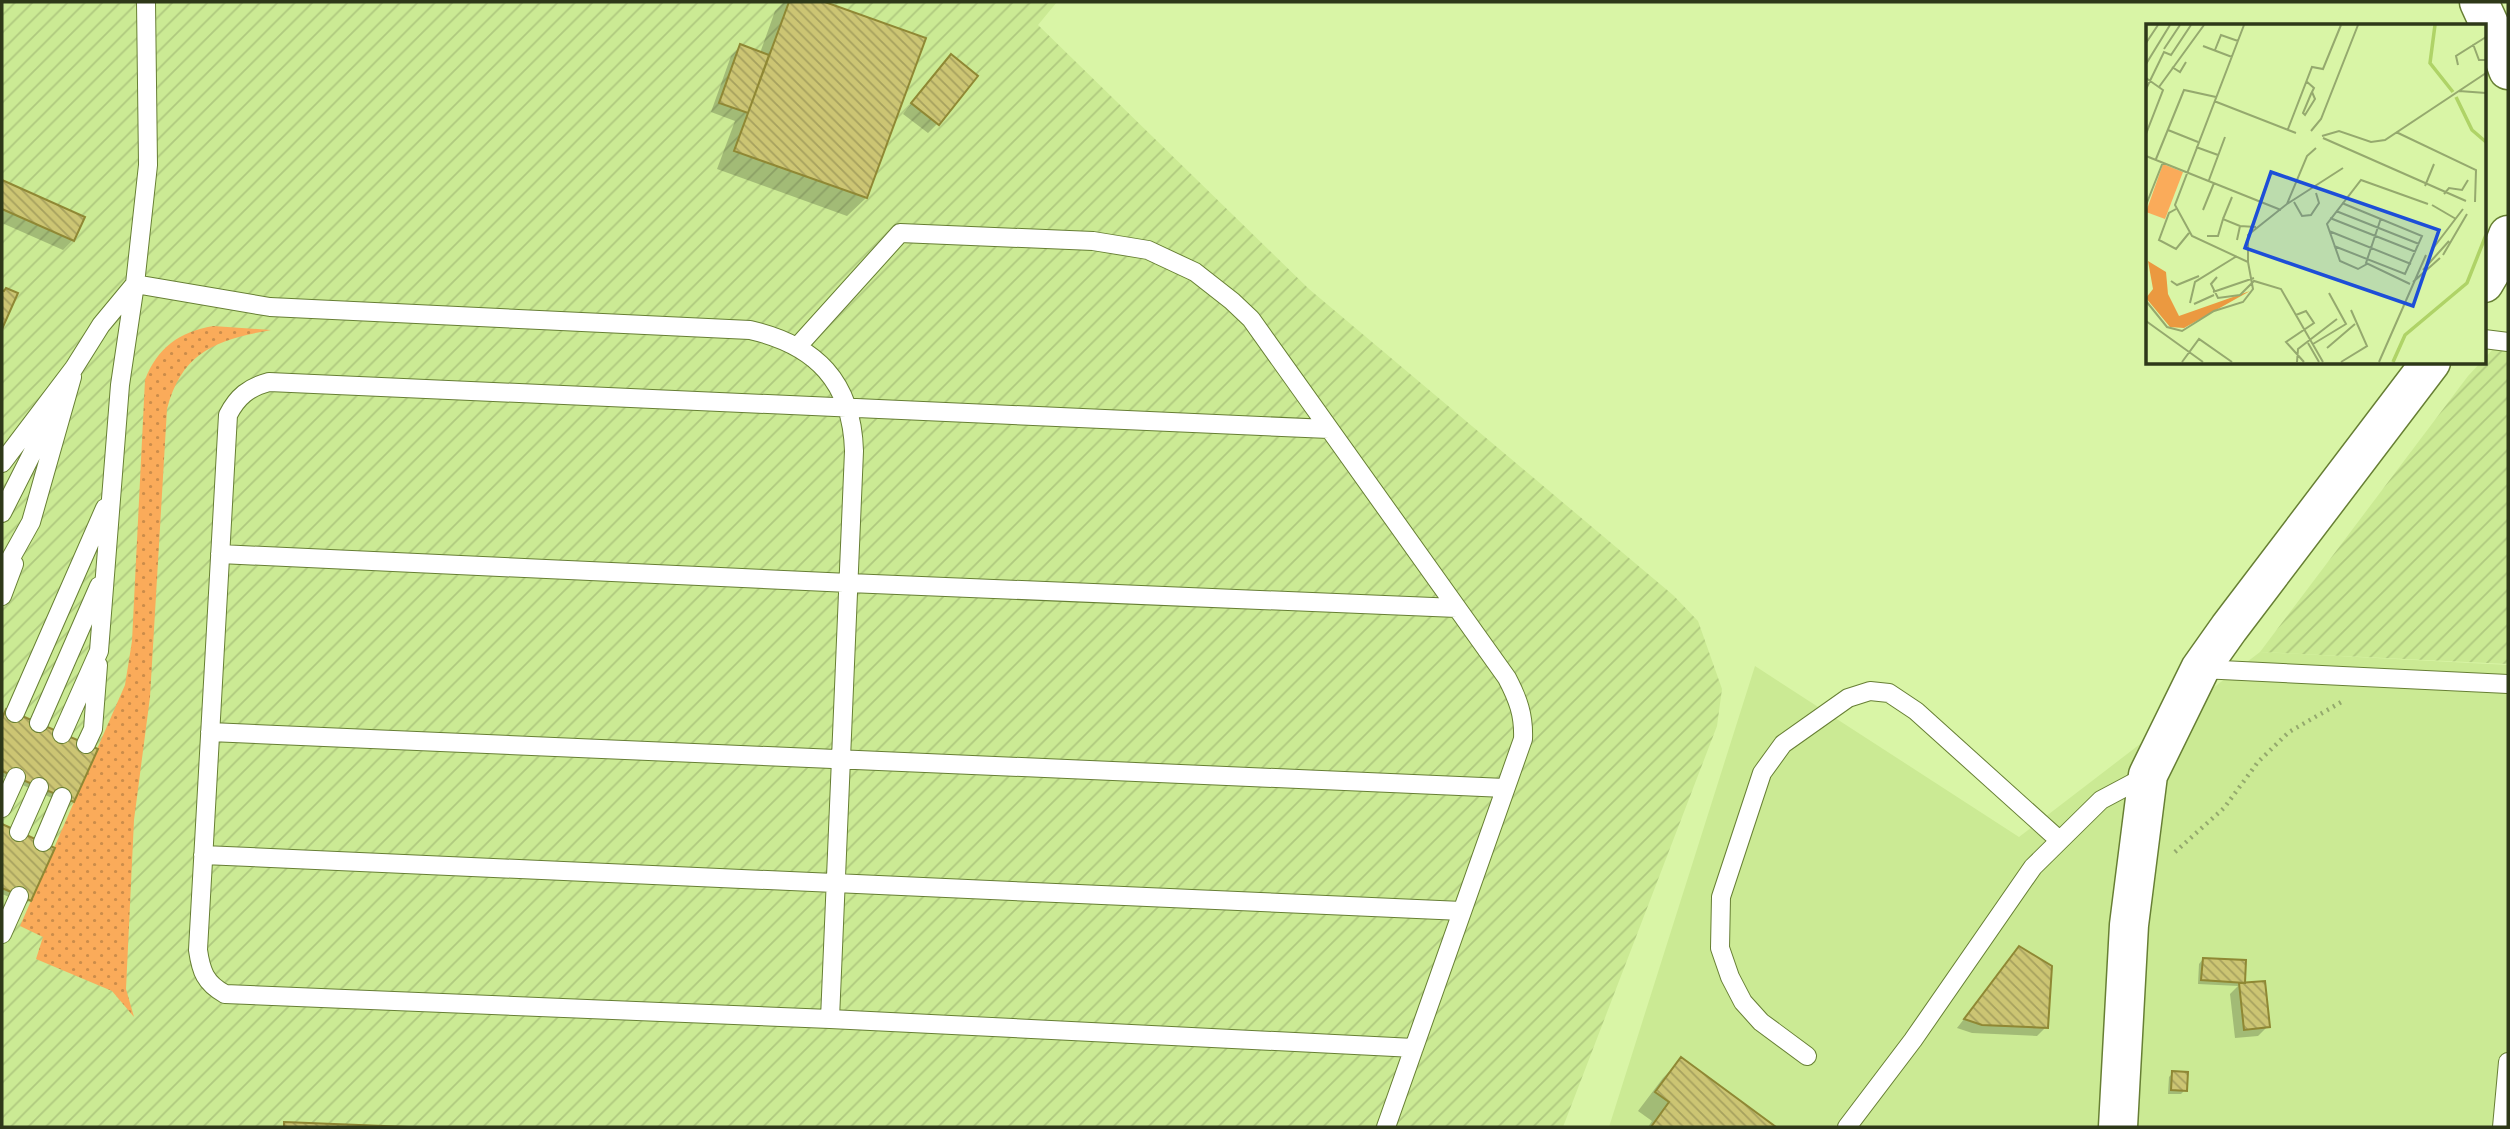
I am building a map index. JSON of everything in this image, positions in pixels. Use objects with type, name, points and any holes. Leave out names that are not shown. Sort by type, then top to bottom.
[{"type":"street","points":[[2479,2],[2508,70]]},
{"type":"street","points":[[2486,280],[2500,256],[2508,235]]},
{"type":"street","points":[[2118,1127],[2129,925],[2148,775],[2200,669],[2429,364]]},
{"type":"lane","points":[[86,744],[93,729],[120,385],[135,284],[148,165],[146,2]]},
{"type":"lane","points":[[798,346],[901,233],[1093,242],[1148,250],[1195,272],[1251,319],[1507,678],[1518,698],[1524,720],[1523,739],[1386,1127]]},
{"type":"lane","points":[[135,284],[270,307],[750,330],[776,336],[798,346],[820,363],[837,384],[849,408],[854,429],[830,1019]]},
{"type":"lane","points":[[2,463],[74,368],[101,325],[135,284]]},
{"type":"lane","points":[[2486,339],[2508,342]]},
{"type":"lane","points":[[2,513],[74,368]]},
{"type":"lane","points":[[2,596],[31,522],[74,368]]},
{"type":"lane","points":[[1329,429],[269,382],[254,386],[243,394],[228,415],[198,950],[200,970],[211,986],[225,994],[830,1019],[1414,1048]]},
{"type":"lane","points":[[15,713],[111,495]]},
{"type":"lane","points":[[2,574],[31,522]]},
{"type":"lane","points":[[220,554],[1457,608]]},
{"type":"lane","points":[[38,723],[105,573]]},
{"type":"lane","points":[[62,734],[99,651]]},
{"type":"lane","points":[[2200,669],[2508,684]]},
{"type":"lane","points":[[1807,1056],[1761,1022],[1743,1002],[1730,977],[1720,948],[1721,897],[1762,773],[1783,744],[1848,698],[1870,691],[1889,693],[1916,711],[2058,839]]},
{"type":"lane","points":[[210,732],[1505,789]]},
{"type":"lane","points":[[1847,1127],[1913,1040],[2033,867],[2058,839],[2101,800],[2148,775]]},
{"type":"lane","points":[[2,808],[16,777]]},
{"type":"lane","points":[[19,832],[39,787]]},
{"type":"lane","points":[[43,842],[62,797]]},
{"type":"lane","points":[[203,855],[836,881],[1462,911]]},
{"type":"lane","points":[[2,934],[19,895]]},
{"type":"lane","points":[[2502,1127],[2508,1062]]},
{"type":"path","points":[[2173,853],[2224,808],[2258,762],[2289,732],[2383,677]]},
{"type":"shaded area","points":[[2,2],[1057,2],[1038,25],[1309,289],[1673,595],[1698,621],[1722,689],[1717,726],[1563,1127],[2,1127]]},
{"type":"shaded area","points":[[213,326],[271,330],[218,344],[192,361],[174,389],[167,409],[150,697],[134,820],[126,989],[134,1017],[112,991],[36,959],[43,937],[20,926],[125,685],[132,641],[145,380],[156,359],[171,343],[190,332]]},
{"type":"shaded area","points":[[2508,333],[2508,664],[2260,652],[2468,376],[2479,364],[2486,364],[2486,357]]},
{"type":"shaded area","points":[[2260,652],[2508,665],[2508,1127],[1609,1127],[1755,666],[2019,837]]},
{"type":"building","points":[[789,2],[825,2],[926,38],[867,198],[734,151]]},
{"type":"building","points":[[740,44],[769,55],[748,113],[719,103]]},
{"type":"building","points":[[951,54],[978,76],[939,125],[911,103]]},
{"type":"building","points":[[2,180],[85,217],[74,241],[2,209]]},
{"type":"building","points":[[6,288],[18,293],[2,329],[2,290]]},
{"type":"building","points":[[6,709],[98,749],[74,802],[2,771],[2,719]]},
{"type":"building","points":[[2,824],[55,848],[31,901],[2,888]]},
{"type":"building","points":[[2019,946],[2052,966],[2048,1028],[1982,1025],[1964,1019]]},
{"type":"building","points":[[2203,958],[2246,960],[2245,983],[2201,980]]},
{"type":"building","points":[[2265,981],[2270,1027],[2244,1030],[2239,983]]},
{"type":"building","points":[[1681,1057],[1776,1127],[1651,1127],[1669,1102],[1655,1092]]},
{"type":"building","points":[[2172,1071],[2188,1072],[2187,1091],[2171,1090]]},
{"type":"building","points":[[284,1122],[409,1127],[284,1127]]}]
